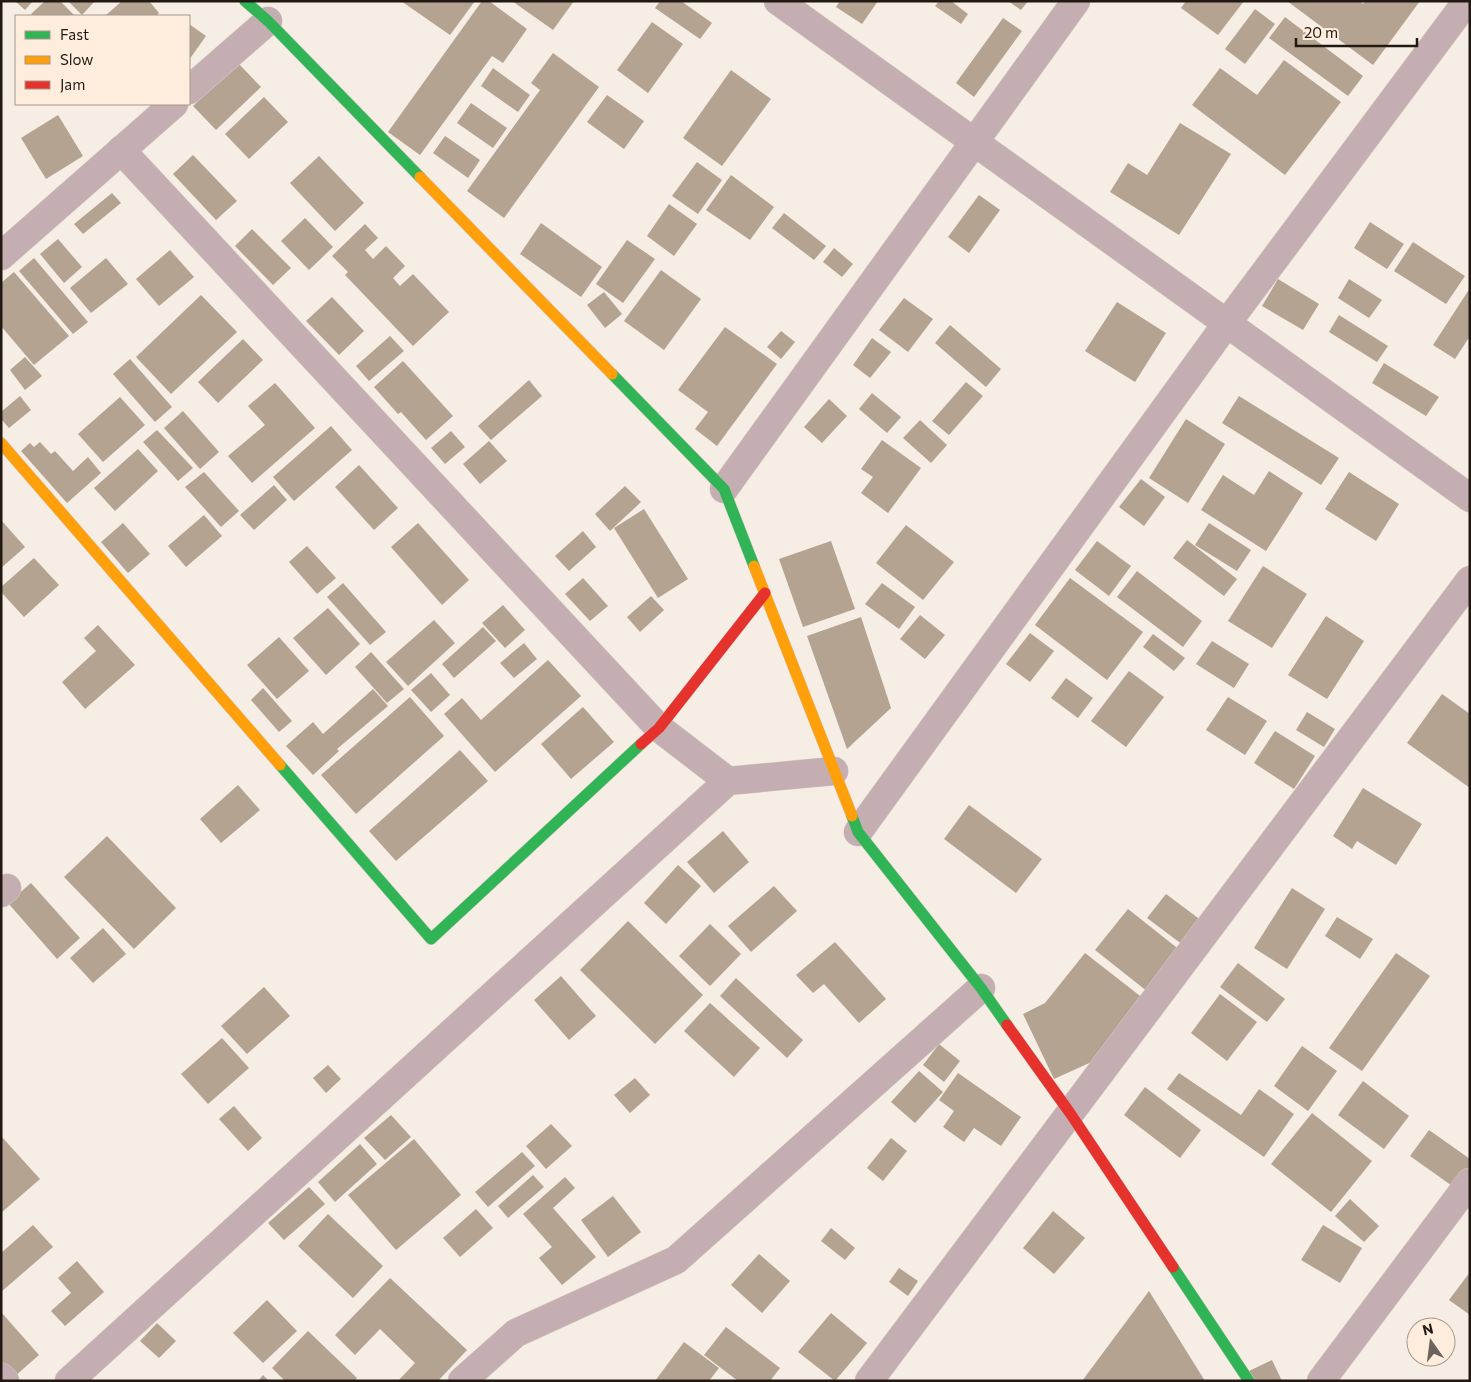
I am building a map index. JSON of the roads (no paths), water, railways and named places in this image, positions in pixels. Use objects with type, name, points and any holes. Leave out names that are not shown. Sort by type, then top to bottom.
[{"type":"street","points":[[244,1],[268,21],[724,489],[858,832],[981,988],[1070,1113],[1249,1381]]},
{"type":"street","points":[[778,1],[1470,498]]},
{"type":"street","points":[[724,489],[1076,1]]},
{"type":"street","points":[[858,832],[1227,323],[1467,1]]},
{"type":"street","points":[[190,89],[268,21]]},
{"type":"street","points":[[1,256],[173,105]]},
{"type":"street","points":[[122,150],[659,728],[728,781]]},
{"type":"street","points":[[1,443],[431,939],[659,728],[765,593]]},
{"type":"street","points":[[869,1381],[1470,580]]},
{"type":"street","points":[[68,1381],[728,781],[834,770]]},
{"type":"street","points":[[462,1381],[516,1333],[631,1278],[676,1260],[981,988]]},
{"type":"street","points":[[1321,1381],[1470,1182]]},
{"type":"street","points":[[1,1377],[5,1381]]}]
